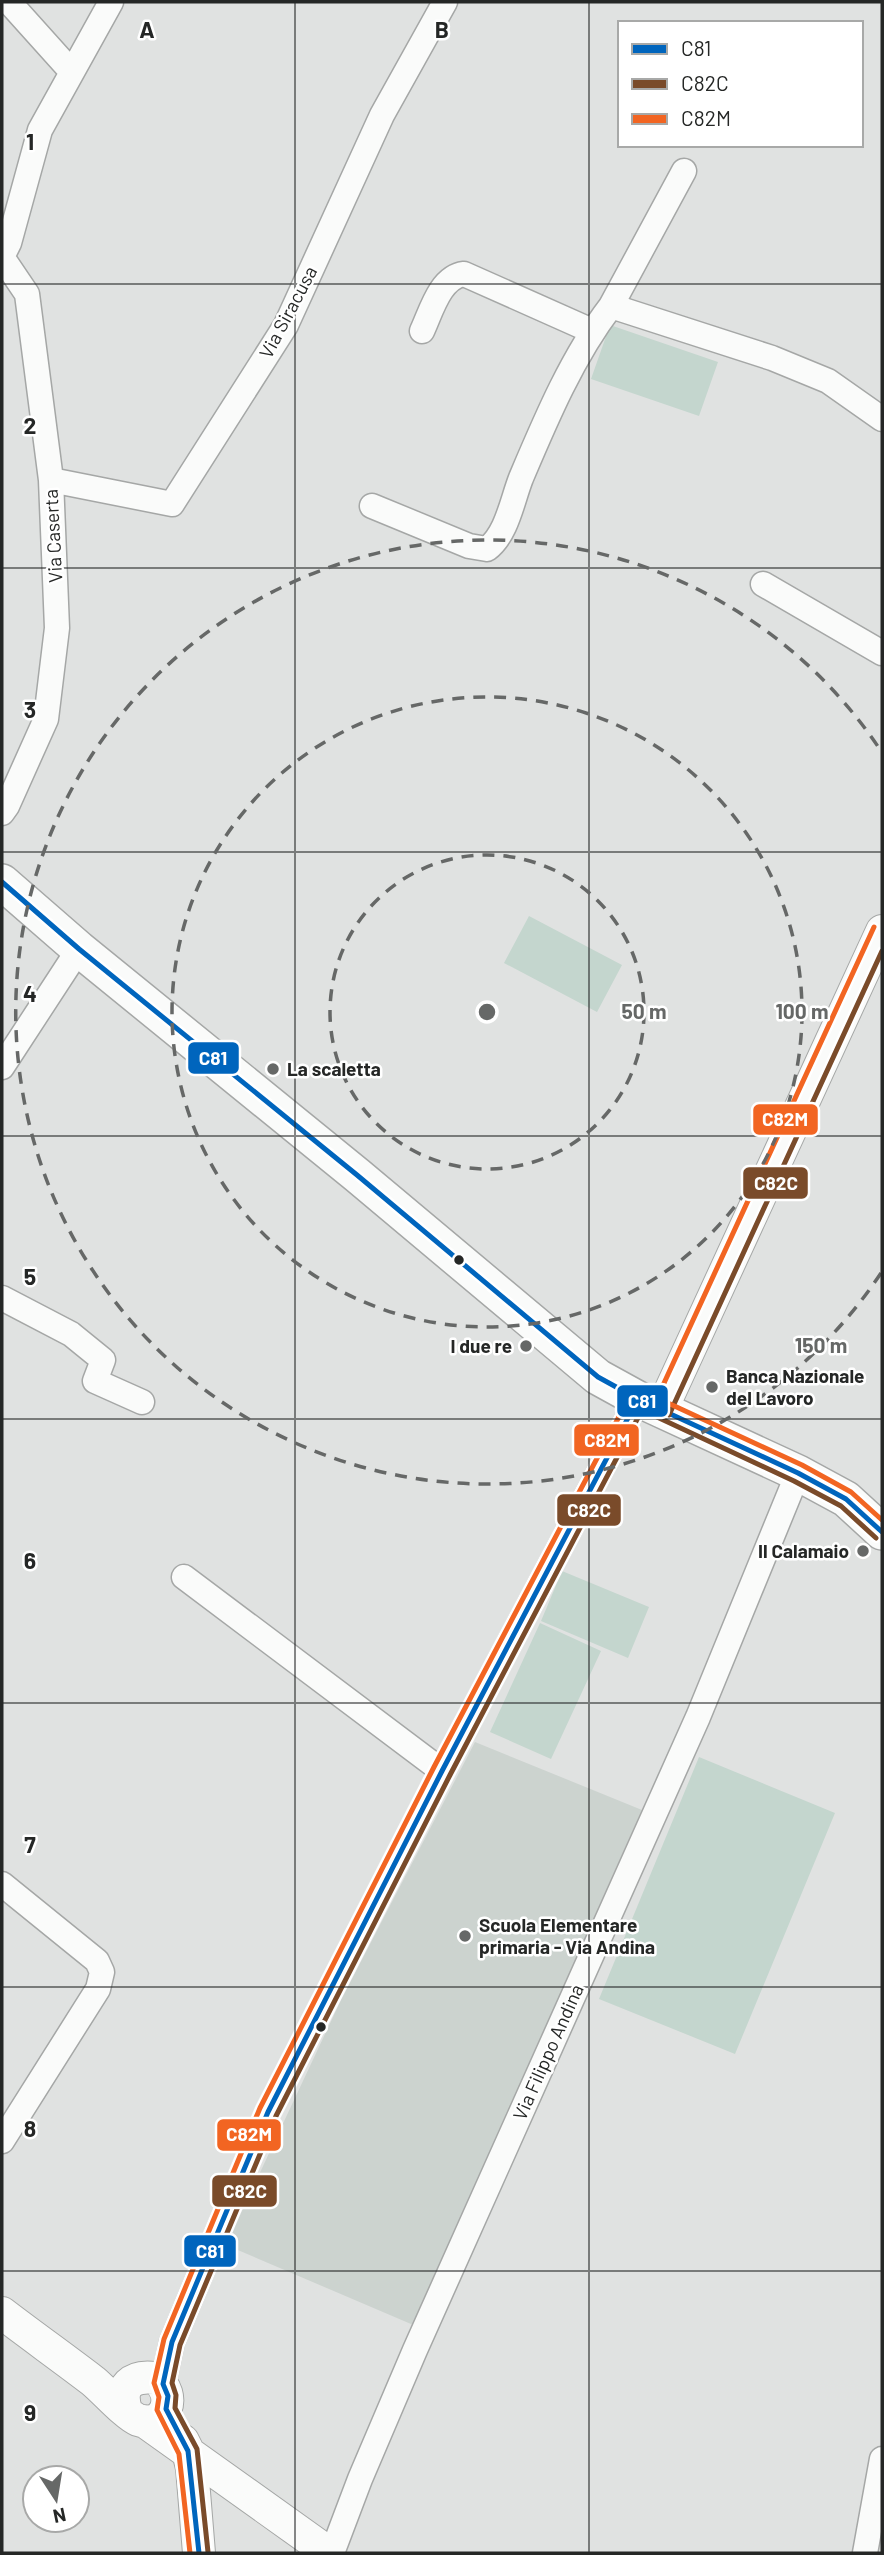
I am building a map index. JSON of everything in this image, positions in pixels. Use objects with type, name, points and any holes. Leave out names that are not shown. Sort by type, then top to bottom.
[{"type":"main road","points":[[2,882],[79,949],[357,1175],[598,1377],[649,1405],[798,1473],[846,1499],[882,1532]]},
{"type":"street","points":[[9,2],[71,71]]},
{"type":"street","name":"Via Caserta","points":[[2,813],[47,719],[57,628],[51,480],[27,294],[2,257],[9,243],[40,131],[111,2]]},
{"type":"street","name":"Via Siracusa","points":[[51,480],[172,505],[286,325],[382,115],[445,2]]},
{"type":"street","points":[[372,506],[470,546],[487,549],[497,542],[521,477],[560,391],[592,331],[611,306],[684,171]]},
{"type":"street","points":[[422,331],[447,281],[455,275],[464,274],[592,331]]},
{"type":"street","points":[[611,306],[772,358],[828,382],[882,419]]},
{"type":"street","points":[[763,584],[882,653]]},
{"type":"street","points":[[145,2397],[172,2342],[268,2112],[442,1771],[649,1405],[882,931]]},
{"type":"street","points":[[2,1067],[79,949]]},
{"type":"street","points":[[2,1298],[71,1334],[103,1360],[95,1381],[142,1402]]},
{"type":"street","name":"Via Filippo Andina","points":[[331,2553],[415,2350],[698,1717],[798,1473]]},
{"type":"street","points":[[184,1577],[442,1771]]},
{"type":"street","points":[[2,1884],[97,1961],[102,1972],[98,1989],[2,2141]]},
{"type":"street","points":[[2,2313],[93,2382],[145,2397],[188,2451],[232,2485],[331,2553]]},
{"type":"street","points":[[188,2451],[199,2553]]},
{"type":"street","points":[[865,2553],[882,2459]]},
{"type":"street","points":[[193,2496],[209,2486],[232,2485]]},
{"type":"shaded area","points":[[610,325],[718,362],[699,416],[591,379]]},
{"type":"shaded area","points":[[529,916],[622,965],[597,1012],[504,963]]},
{"type":"shaded area","points":[[562,1571],[649,1607],[628,1658],[541,1621]]},
{"type":"shaded area","points":[[540,1623],[601,1651],[551,1759],[490,1732]]},
{"type":"shaded area","points":[[475,1742],[642,1810],[524,2075],[418,2327],[226,2245],[341,2000]]},
{"type":"shaded area","points":[[699,1757],[835,1813],[735,2054],[599,1999]]},
{"type":"transit line","name":"C81","points":[[2,882],[79,949],[357,1175],[598,1377],[638,1399],[798,1473],[846,1499],[882,1532]]},
{"type":"transit line","name":"C82M","points":[[653,1407],[874,927]]},
{"type":"transit line","name":"C82C","points":[[669,1415],[882,951]]},
{"type":"transit line","name":"C82M","points":[[190,2553],[179,2454],[157,2410],[159,2397],[154,2383],[164,2339],[260,2108],[434,1767],[631,1394],[642,1391],[802,1465],[851,1492],[882,1520]]},
{"type":"transit line","name":"C81","points":[[199,2553],[188,2451],[166,2409],[168,2396],[163,2384],[172,2342],[268,2112],[442,1771],[638,1399]]},
{"type":"transit line","name":"C82C","points":[[208,2552],[197,2449],[175,2408],[176,2395],[172,2383],[180,2345],[276,2116],[450,1775],[642,1410],[841,1506],[876,1538]]},
{"type":"place","name":"La scaletta","points":[[273,1069]]},
{"type":"place","name":"I due re","points":[[526,1346]]},
{"type":"place","name":"Banca Nazionale del Lavoro","points":[[712,1387]]},
{"type":"place","name":"Il Calamaio","points":[[863,1551]]},
{"type":"place","name":"Scuola Elementare primaria - Via Andina","points":[[465,1936]]}]
